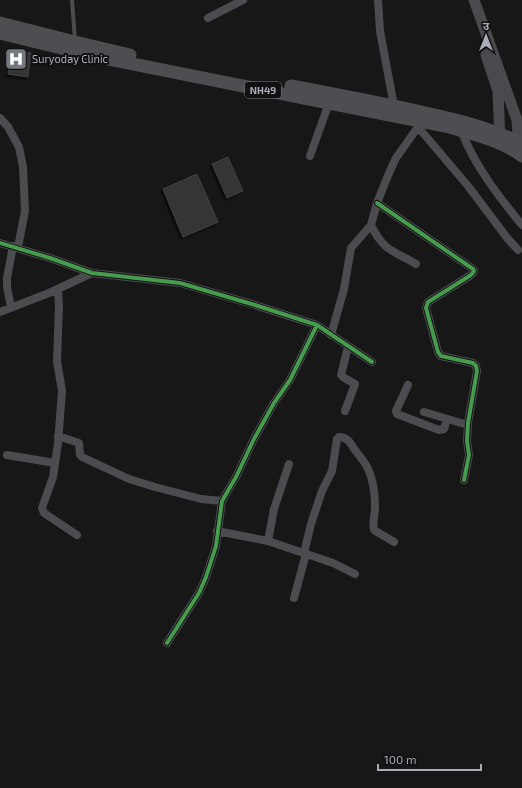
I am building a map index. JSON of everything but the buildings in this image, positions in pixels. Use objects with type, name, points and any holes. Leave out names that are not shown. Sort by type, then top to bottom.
[{"type":"highway","name":"NH49","points":[[0,23],[75,42],[198,69],[394,106],[472,124],[520,149]]},
{"type":"highway","name":"NH49","points":[[0,34],[98,57],[329,103],[420,125],[449,127],[500,139]]},
{"type":"main road","points":[[468,0],[498,91],[500,139]]},
{"type":"main road","points":[[474,0],[517,120],[520,149]]},
{"type":"street","points":[[208,18],[243,0]]},
{"type":"street","points":[[378,0],[380,31],[394,106]]},
{"type":"street","points":[[310,156],[329,103]]},
{"type":"street","points":[[0,118],[8,127],[19,146],[24,167],[25,211],[7,278],[7,287],[11,307]]},
{"type":"street","points":[[331,335],[344,289],[351,248],[371,225],[377,203],[396,158],[420,125],[518,250]]},
{"type":"street","points":[[461,130],[465,141],[486,177],[522,225]]},
{"type":"street","points":[[377,203],[473,269],[474,272],[428,302],[426,308],[438,352],[441,356],[473,363],[476,366],[477,371],[468,425],[467,441],[469,455],[464,480]]},
{"type":"street","points":[[371,225],[375,234],[383,245],[416,264]]},
{"type":"street","points":[[0,243],[92,273],[180,283],[317,326],[372,362]]},
{"type":"street","points":[[0,312],[58,289],[92,273]]},
{"type":"street","points":[[58,289],[60,307],[57,361],[62,391],[55,463],[51,484],[42,508],[44,513],[77,535]]},
{"type":"street","points":[[166,643],[199,593],[206,577],[216,546],[222,501],[236,477],[254,439],[290,380],[317,326]]},
{"type":"street","points":[[345,411],[355,384],[341,375],[348,347]]},
{"type":"street","points":[[408,386],[396,411],[397,414],[439,430],[444,429],[447,419]]},
{"type":"street","points":[[424,412],[468,425]]},
{"type":"street","points":[[58,436],[79,442],[80,455],[82,457],[129,479],[201,499],[222,501]]},
{"type":"street","points":[[294,598],[311,524],[322,491],[332,472],[337,439],[340,437],[344,437],[348,440],[367,466],[371,478],[374,497],[374,530],[394,542]]},
{"type":"street","points":[[7,455],[55,463]]},
{"type":"street","points":[[268,541],[274,509],[289,464]]},
{"type":"street","points":[[217,531],[268,541],[333,563],[355,574]]},
{"type":"lane","points":[[72,0],[75,42]]},
{"type":"cycle path","points":[[377,203],[474,271],[471,275],[428,302],[426,308],[438,352],[441,356],[473,363],[476,366],[477,371],[468,423],[467,441],[469,455],[464,480]]},
{"type":"cycle path","points":[[0,243],[50,258],[92,273],[180,283],[255,305],[317,325],[372,362]]},
{"type":"cycle path","points":[[167,643],[199,593],[206,577],[216,546],[222,501],[274,403],[290,380],[317,325]]},
{"type":"place","name":"Suryoday Clinic","points":[[16,59]]}]
